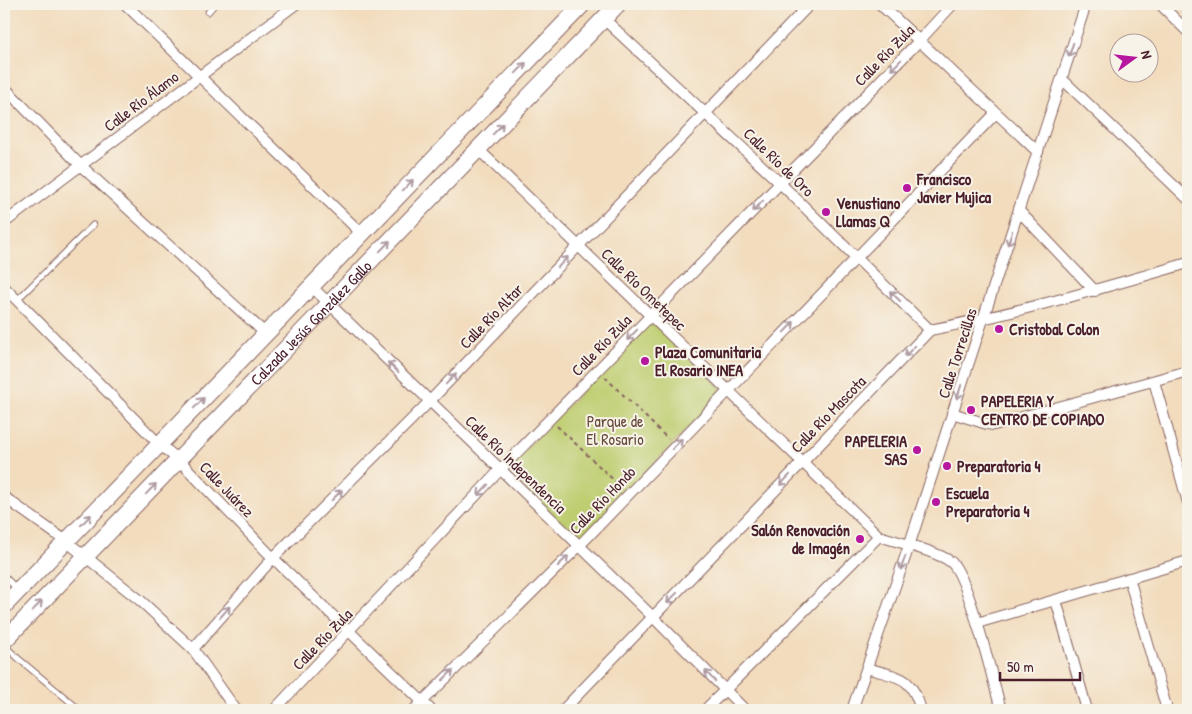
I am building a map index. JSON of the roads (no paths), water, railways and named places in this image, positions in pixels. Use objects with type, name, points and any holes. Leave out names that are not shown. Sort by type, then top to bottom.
[{"type":"main road","name":"Calzada Jesús González Gallo","points":[[4,606],[583,4]]},
{"type":"main road","name":"Calzada Jesús González Gallo","points":[[4,643],[84,557],[618,4]]},
{"type":"street","points":[[125,4],[361,233]]},
{"type":"street","name":"Calle Río Álamo","points":[[4,223],[296,4]]},
{"type":"street","name":"Calle Río Altar","points":[[193,649],[273,558],[429,402],[810,4]]},
{"type":"street","points":[[880,4],[1038,152]]},
{"type":"street","name":"Calle Río Zula","points":[[274,710],[500,470],[953,4]]},
{"type":"street","name":"Calle Torrecillas","points":[[852,710],[909,546],[1086,4]]},
{"type":"street","points":[[1160,4],[1188,32]]},
{"type":"street","name":"Calle Río de Oro","points":[[604,19],[780,183],[930,330]]},
{"type":"street","points":[[1062,79],[1188,199]]},
{"type":"street","points":[[4,87],[80,165],[266,334]]},
{"type":"street","name":"Calle Río Hondo","points":[[414,710],[579,546],[996,113]]},
{"type":"street","name":"Calle Río Ometepec","points":[[478,150],[878,536],[944,558],[954,564],[964,584],[977,623],[1001,710]]},
{"type":"street","points":[[1019,211],[1095,291]]},
{"type":"street","points":[[930,330],[984,319],[1095,291],[1188,263]]},
{"type":"street","name":"Calle Río Independencia","points":[[311,286],[653,617],[745,710]]},
{"type":"street","name":"Calle Juárez","points":[[4,287],[159,444],[178,460],[273,558],[432,710]]},
{"type":"street","name":"Calle Río Mascota","points":[[563,710],[930,330]]},
{"type":"street","points":[[952,413],[994,425],[1188,372]]},
{"type":"street","points":[[1154,381],[1188,503]]},
{"type":"street","points":[[4,497],[66,541],[141,601],[193,649],[236,710]]},
{"type":"street","points":[[705,710],[878,536]]},
{"type":"street","points":[[977,623],[1188,562]]},
{"type":"street","points":[[1129,578],[1167,710]]},
{"type":"street","points":[[1056,600],[1088,710]]},
{"type":"street","points":[[867,668],[903,679],[910,684],[918,697],[921,710]]},
{"type":"lane","points":[[208,12],[215,4]]},
{"type":"lane","points":[[17,300],[93,225]]},
{"type":"lane","points":[[4,576],[18,591]]},
{"type":"lane","points":[[4,643],[20,660],[80,710]]},
{"type":"place","name":"Francisco Javier Mujica","points":[[907,188]]},
{"type":"place","name":"Venustiano Llamas Q","points":[[826,212]]},
{"type":"place","name":"Cristobal Colon","points":[[999,329]]},
{"type":"place","name":"Plaza Comunitaria El Rosario INEA","points":[[645,361]]},
{"type":"place","name":"PAPELERIA Y CENTRO DE COPIADO","points":[[971,410]]},
{"type":"place","name":"PAPELERIA SAS","points":[[917,450]]},
{"type":"place","name":"Preparatoria 4","points":[[947,466]]},
{"type":"place","name":"Escuela Preparatoria 4","points":[[936,502]]},
{"type":"place","name":"Salón Renovación de Imagén","points":[[860,539]]},
{"type":"park label","name":"Parque de El Rosario","points":[[615,430]]}]
